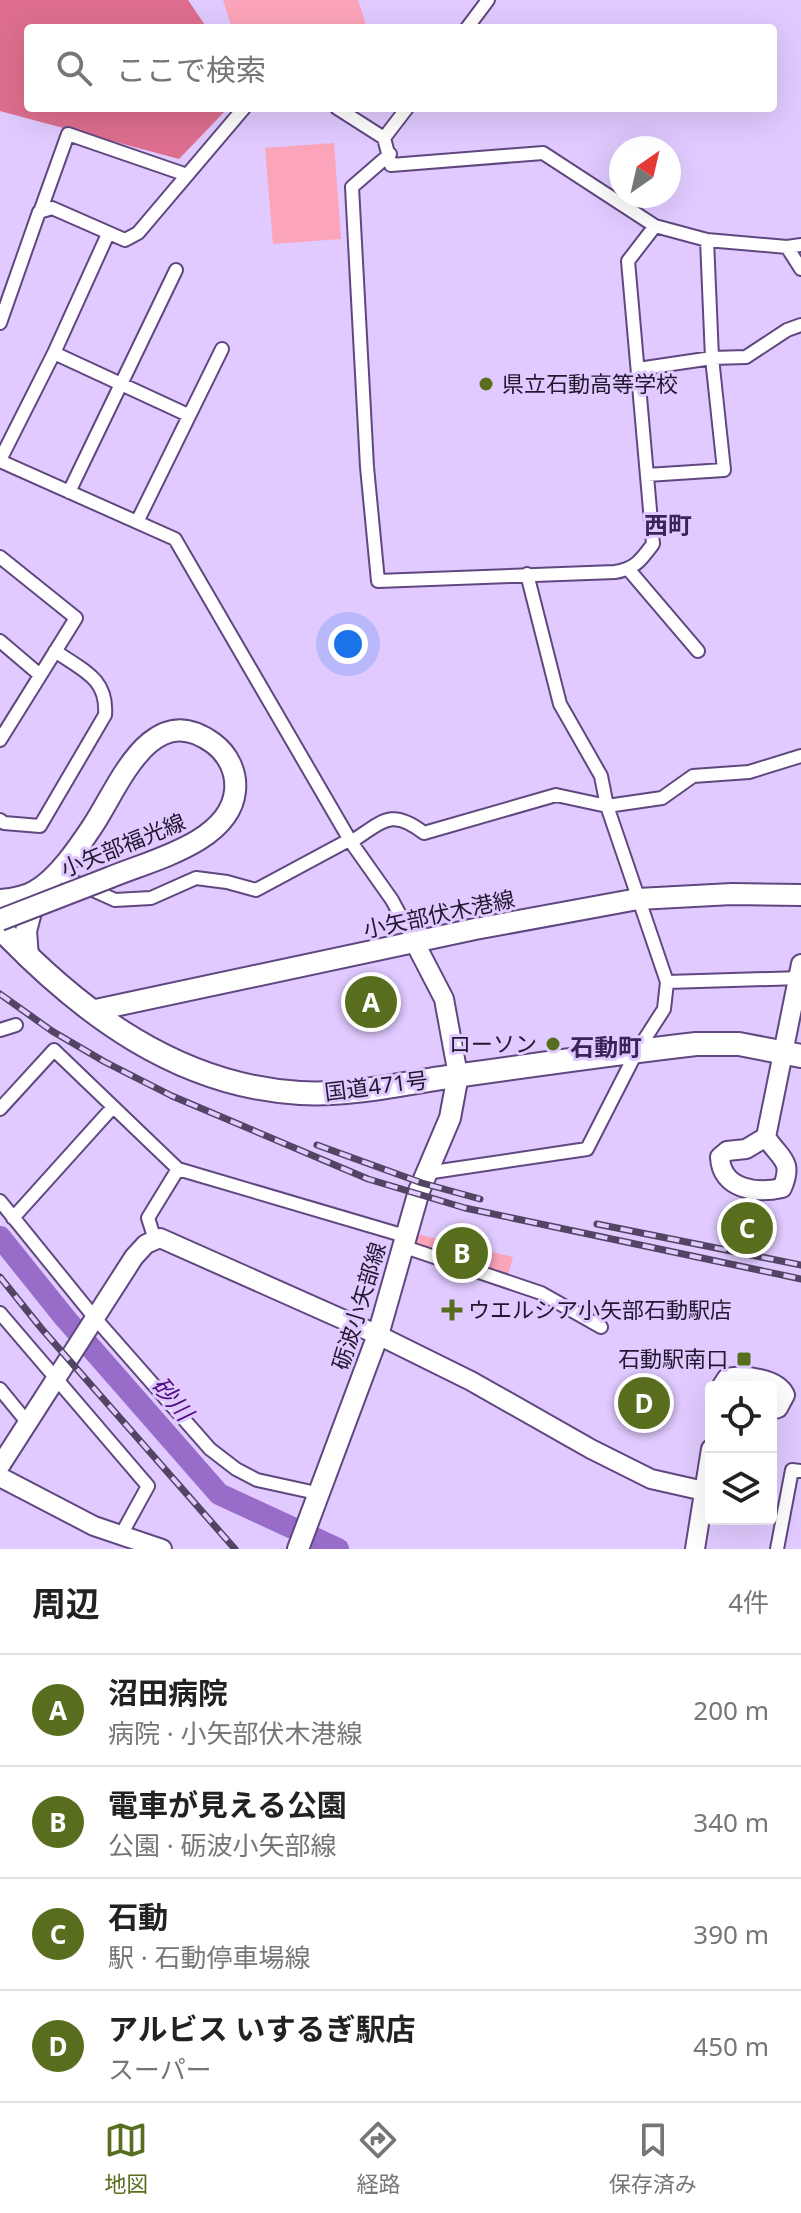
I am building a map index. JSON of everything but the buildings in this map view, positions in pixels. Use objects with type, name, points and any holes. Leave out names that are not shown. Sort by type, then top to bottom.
[{"type":"highway","name":"国道471号","points":[[0,928],[28,957],[91,1011],[175,1063],[234,1083],[267,1089],[334,1093],[696,1044],[725,1044],[793,1054]]},
{"type":"main road","name":"小矢部福光線","points":[[0,900],[14,899],[38,890],[55,873],[83,839],[128,766],[148,743],[159,736],[172,732],[198,735],[210,741],[229,761],[236,788],[229,813],[213,832],[188,845],[0,920]]},
{"type":"main road","name":"小矢部福光線","points":[[28,957],[25,944],[28,917],[38,890]]},
{"type":"main road","name":"小矢部伏木港線","points":[[91,1011],[475,929],[638,899],[732,894],[801,895]]},
{"type":"main road","name":"砺波小矢部線","points":[[298,1549],[378,1335],[403,1241],[426,1173],[450,1118],[458,1075]]},
{"type":"street","points":[[470,24],[488,0]]},
{"type":"street","points":[[40,212],[52,208],[125,240],[138,233],[241,112]]},
{"type":"street","points":[[343,112],[384,138],[391,165],[543,153],[655,226],[707,240],[787,247],[801,245]]},
{"type":"street","points":[[384,138],[404,112]]},
{"type":"street","points":[[0,323],[68,134],[187,175]]},
{"type":"street","points":[[390,154],[352,187],[367,467],[378,581],[629,570],[639,563],[653,544],[628,261],[655,226]]},
{"type":"street","points":[[108,234],[54,353],[0,460],[175,539],[350,841],[392,900],[415,943],[444,999],[458,1075]]},
{"type":"street","points":[[647,475],[724,470],[712,358],[707,240]]},
{"type":"street","points":[[787,247],[801,269]]},
{"type":"street","points":[[69,492],[176,270]]},
{"type":"street","points":[[638,369],[712,358],[746,357],[787,330],[801,325]]},
{"type":"street","points":[[137,522],[222,349]]},
{"type":"street","points":[[54,353],[188,415]]},
{"type":"street","points":[[0,557],[76,618],[1,734]]},
{"type":"street","points":[[629,570],[698,651]]},
{"type":"street","points":[[426,1173],[587,1149],[637,1051],[664,1009],[667,982],[607,806],[601,776],[560,704],[527,574]]},
{"type":"street","points":[[0,641],[40,675]]},
{"type":"street","points":[[1,824],[40,826],[105,715],[106,698],[99,681],[55,651]]},
{"type":"street","points":[[55,873],[115,900],[151,898],[196,878],[256,890],[386,819],[406,819],[424,833],[556,795],[607,806],[662,798],[693,776],[749,772],[801,756]]},
{"type":"street","points":[[667,982],[800,973],[793,1054],[766,1137]]},
{"type":"street","points":[[0,1030],[16,1025]]},
{"type":"street","points":[[0,1109],[54,1050],[178,1169],[403,1241],[541,1293],[601,1327]]},
{"type":"street","points":[[13,1218],[113,1107]]},
{"type":"street","points":[[155,1240],[148,1218],[178,1169]]},
{"type":"street","points":[[0,1201],[94,1317],[210,1449],[257,1480],[321,1494]]},
{"type":"street","points":[[0,1466],[134,1257],[146,1244],[160,1238],[378,1335],[471,1381],[651,1479],[704,1491]]},
{"type":"street","points":[[0,1313],[148,1486],[121,1535]]},
{"type":"street","points":[[725,1381],[735,1377],[766,1381]]},
{"type":"street","points":[[777,1384],[785,1395],[777,1408]]},
{"type":"street","points":[[0,1389],[27,1422]]},
{"type":"street","points":[[700,1548],[710,1453]]},
{"type":"street","points":[[777,1549],[792,1470],[801,1471]]},
{"type":"street","points":[[0,1477],[94,1526],[162,1549]]},
{"type":"shaded area","points":[[0,0],[188,0],[204,24],[24,24],[24,112],[224,112],[179,159],[0,111]]},
{"type":"shaded area","points":[[223,0],[358,0],[366,24],[231,24]]},
{"type":"shaded area","points":[[334,143],[341,239],[273,244],[265,148]]},
{"type":"shaded area","points":[[413,1233],[513,1257],[507,1278],[411,1244]]},
{"type":"waterway","name":"砂川","points":[[0,1237],[65,1318],[219,1494],[338,1549]]},
{"type":"railway","points":[[0,994],[52,1031],[172,1096],[368,1179],[465,1208],[801,1279]]},
{"type":"railway","points":[[317,1145],[422,1183],[480,1199]]},
{"type":"railway","points":[[597,1224],[801,1265]]},
{"type":"railway","points":[[0,1277],[235,1549]]},
{"type":"place","name":"県立石動高等学校","points":[[486,384]]},
{"type":"place","name":"沼田病院","points":[[371,1002]]},
{"type":"place","name":"ローソン","points":[[553,1044]]},
{"type":"place","name":"石動","points":[[747,1228]]},
{"type":"place","name":"電車が見える公園","points":[[462,1253]]},
{"type":"place","name":"ウエルシア小矢部石動駅店","points":[[452,1310]]},
{"type":"place","name":"石動駅南口","points":[[744,1359]]},
{"type":"place","name":"アルビス いするぎ駅店","points":[[644,1403]]},
{"type":"district","name":"西町","points":[[668,526]]},
{"type":"district","name":"石動町","points":[[606,1048]]}]
